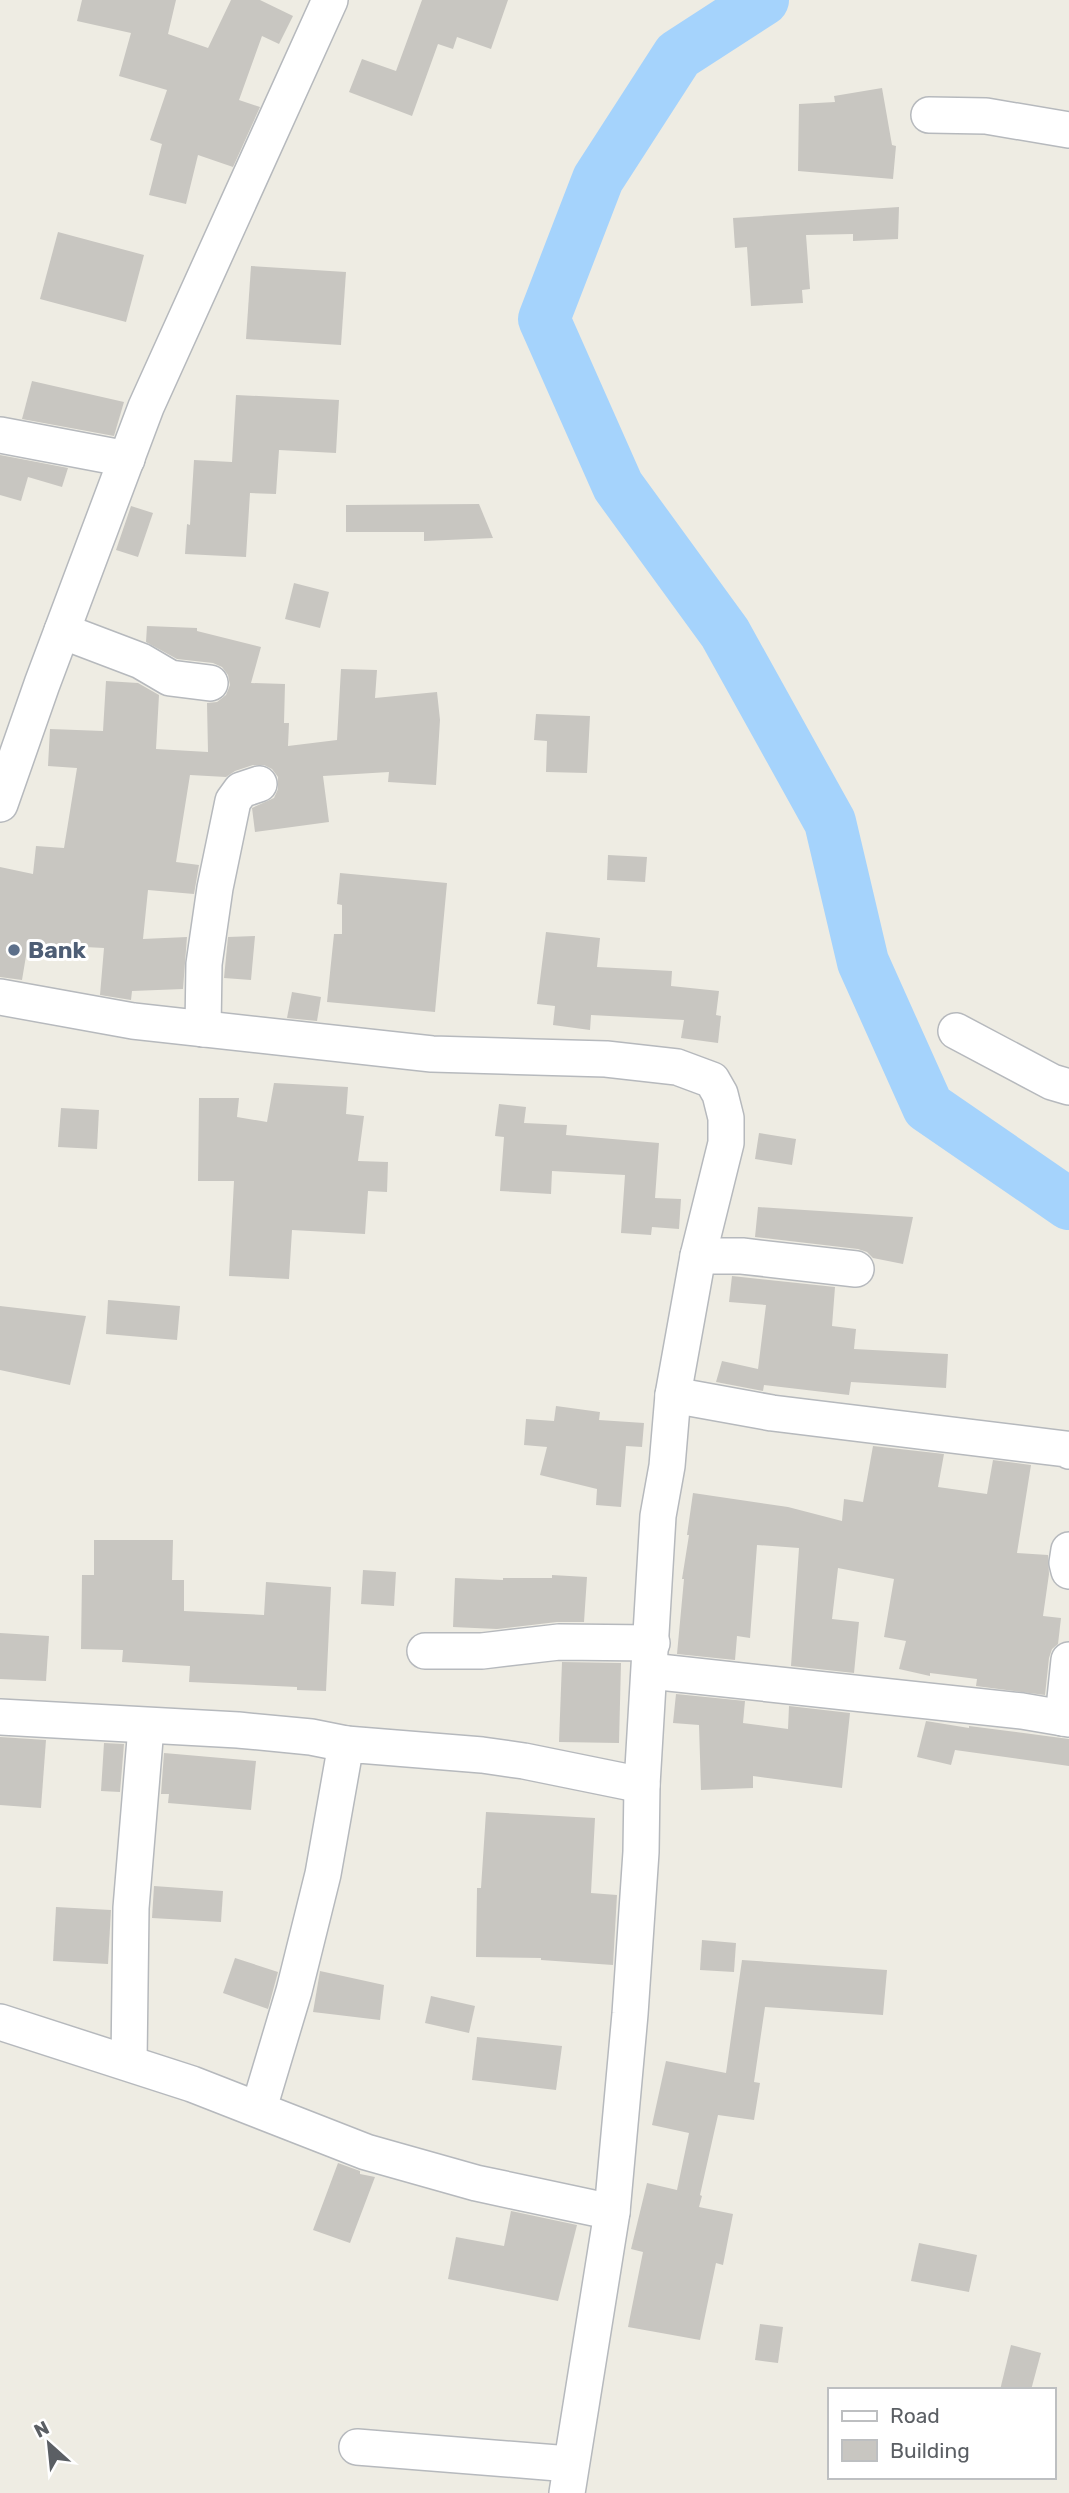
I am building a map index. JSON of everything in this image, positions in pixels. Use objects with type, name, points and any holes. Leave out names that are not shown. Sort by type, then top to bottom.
[{"type":"street","points":[[0,804],[146,407],[330,0]]},
{"type":"street","points":[[929,115],[986,116],[1069,130]]},
{"type":"street","points":[[0,435],[127,459]]},
{"type":"street","points":[[62,631],[141,661],[170,678],[210,684]]},
{"type":"street","points":[[203,1029],[204,964],[215,888],[233,802],[242,790],[259,784]]},
{"type":"street","points":[[0,997],[133,1021],[432,1054],[630,1062],[677,1067],[712,1080],[720,1094],[726,1118],[726,1143],[698,1256],[673,1395],[667,1465],[658,1516],[642,1785],[641,1852],[612,2212],[568,2479],[357,2447]]},
{"type":"street","points":[[956,1031],[1052,1082],[1069,1087]]},
{"type":"street","points":[[698,1256],[742,1256],[856,1269]]},
{"type":"street","points":[[673,1395],[772,1413],[978,1437],[1069,1451]]},
{"type":"street","points":[[1069,1550],[1069,1571]]},
{"type":"street","points":[[425,1651],[482,1651],[559,1642],[1066,1718],[1069,1660]]},
{"type":"street","points":[[0,1717],[238,1730],[311,1737],[346,1744],[482,1755],[642,1785]]},
{"type":"street","points":[[129,2062],[131,1908],[146,1727]]},
{"type":"street","points":[[258,2108],[294,1990],[323,1874],[346,1744]]},
{"type":"street","points":[[0,2022],[129,2062],[258,2108],[366,2152],[476,2183],[612,2212]]},
{"type":"building","points":[[82,0],[176,0],[168,34],[208,48],[231,0],[260,0],[293,16],[279,44],[262,36],[239,100],[260,107],[233,167],[198,155],[186,204],[149,195],[162,144],[150,140],[167,90],[119,76],[131,33],[77,21]]},
{"type":"building","points":[[422,0],[508,0],[491,49],[457,37],[453,49],[438,44],[412,116],[349,92],[362,59],[396,71]]},
{"type":"building","points":[[882,88],[892,145],[896,146],[893,179],[798,171],[799,104],[835,102],[834,96]]},
{"type":"building","points":[[899,207],[898,239],[853,241],[853,234],[806,235],[810,289],[802,290],[803,303],[751,306],[747,247],[735,248],[733,218]]},
{"type":"building","points":[[58,232],[144,255],[126,322],[40,299]]},
{"type":"building","points":[[251,266],[346,272],[341,345],[246,339]]},
{"type":"building","points":[[32,381],[124,402],[114,436],[22,419]]},
{"type":"building","points":[[236,395],[339,400],[336,453],[279,450],[276,494],[250,493],[246,557],[185,554],[187,524],[190,525],[194,460],[232,462]]},
{"type":"building","points":[[0,455],[68,468],[62,487],[28,477],[21,501],[0,495]]},
{"type":"building","points":[[479,504],[493,538],[424,541],[424,532],[346,532],[346,505]]},
{"type":"building","points":[[131,506],[153,513],[138,557],[116,550]]},
{"type":"building","points":[[294,583],[329,592],[320,628],[285,619]]},
{"type":"building","points":[[147,626],[197,628],[197,631],[261,647],[251,683],[285,684],[284,723],[289,723],[288,746],[337,740],[341,669],[377,670],[375,698],[437,692],[440,720],[436,785],[388,782],[389,772],[323,776],[329,822],[255,832],[252,808],[274,798],[278,789],[278,777],[272,769],[264,765],[253,765],[226,777],[190,775],[176,862],[199,865],[194,894],[148,890],[143,939],[187,937],[183,989],[132,991],[131,1000],[100,995],[104,948],[28,944],[22,980],[0,977],[0,867],[33,874],[36,846],[64,848],[77,768],[48,766],[50,729],[103,731],[106,681],[138,683],[159,695],[156,749],[208,752],[207,703],[217,702],[226,695],[230,685],[228,675],[222,667],[213,663],[177,659],[146,642]]},
{"type":"building","points":[[536,714],[590,716],[587,773],[546,772],[547,741],[534,740]]},
{"type":"building","points":[[608,855],[647,857],[645,882],[607,880]]},
{"type":"building","points":[[340,873],[447,883],[435,1012],[327,1002],[334,934],[342,934],[342,905],[337,904]]},
{"type":"building","points":[[546,932],[600,938],[597,967],[672,971],[671,986],[719,991],[716,1015],[721,1016],[718,1043],[681,1038],[684,1020],[591,1015],[590,1030],[553,1025],[555,1006],[537,1004]]},
{"type":"building","points":[[255,936],[251,980],[224,978],[228,937]]},
{"type":"building","points":[[292,992],[321,997],[317,1021],[287,1018]]},
{"type":"building","points":[[274,1083],[348,1087],[346,1114],[364,1116],[358,1161],[388,1162],[387,1192],[368,1191],[365,1234],[292,1230],[289,1279],[229,1276],[234,1181],[198,1181],[199,1098],[239,1098],[237,1117],[267,1122]]},
{"type":"building","points":[[499,1104],[526,1107],[524,1123],[567,1125],[566,1135],[659,1143],[655,1198],[681,1199],[679,1229],[652,1227],[651,1235],[621,1233],[625,1175],[552,1171],[551,1194],[500,1191],[504,1137],[495,1136]]},
{"type":"building","points":[[61,1108],[99,1110],[97,1149],[58,1147]]},
{"type":"building","points":[[759,1133],[796,1139],[792,1165],[755,1159]]},
{"type":"building","points":[[758,1207],[913,1217],[903,1264],[873,1258],[858,1249],[755,1237]]},
{"type":"building","points":[[732,1276],[835,1287],[832,1326],[856,1329],[854,1349],[948,1354],[946,1388],[851,1382],[849,1395],[764,1385],[763,1391],[716,1382],[722,1361],[758,1369],[766,1305],[729,1302]]},
{"type":"building","points":[[108,1300],[180,1306],[177,1340],[106,1334]]},
{"type":"building","points":[[0,1306],[86,1316],[70,1385],[0,1370]]},
{"type":"building","points":[[556,1406],[600,1412],[599,1420],[644,1423],[642,1447],[626,1446],[621,1507],[596,1505],[597,1489],[540,1475],[547,1447],[524,1445],[526,1419],[554,1421]]},
{"type":"building","points":[[873,1446],[944,1454],[938,1487],[987,1494],[993,1460],[1031,1465],[1017,1553],[1048,1555],[1049,1574],[1043,1616],[1061,1618],[1058,1644],[1052,1649],[1049,1658],[1045,1695],[976,1686],[977,1679],[930,1673],[930,1676],[899,1669],[906,1641],[884,1637],[894,1579],[838,1568],[832,1619],[859,1622],[854,1673],[791,1666],[799,1548],[757,1545],[750,1638],[737,1636],[735,1660],[677,1654],[682,1579],[693,1493],[788,1507],[842,1521],[844,1499],[863,1502]]},
{"type":"building","points":[[94,1540],[173,1540],[172,1580],[184,1580],[184,1611],[264,1615],[266,1582],[331,1587],[326,1691],[189,1682],[190,1666],[122,1662],[123,1650],[81,1649],[82,1575],[94,1575]]},
{"type":"building","points":[[363,1570],[396,1572],[394,1606],[361,1604]]},
{"type":"building","points":[[552,1575],[587,1577],[584,1622],[557,1622],[497,1629],[453,1627],[455,1578],[503,1580],[552,1578]]},
{"type":"building","points":[[0,1633],[49,1636],[46,1681],[0,1679]]},
{"type":"building","points":[[562,1662],[621,1663],[619,1743],[559,1742]]},
{"type":"building","points":[[676,1694],[745,1701],[743,1723],[788,1729],[789,1706],[850,1713],[842,1788],[753,1776],[753,1788],[701,1790],[699,1725],[673,1723]]},
{"type":"building","points":[[926,1721],[1069,1739],[1069,1766],[955,1750],[951,1765],[917,1757]]},
{"type":"building","points":[[0,1737],[46,1740],[41,1808],[0,1805]]},
{"type":"building","points":[[104,1743],[124,1744],[120,1792],[101,1791]]},
{"type":"building","points":[[164,1753],[256,1761],[251,1810],[168,1803],[169,1794],[161,1794]]},
{"type":"building","points":[[486,1812],[595,1818],[591,1893],[617,1895],[613,1965],[541,1958],[476,1957],[477,1888],[481,1888]]},
{"type":"building","points":[[154,1886],[223,1891],[221,1922],[152,1918]]},
{"type":"building","points":[[56,1907],[111,1910],[108,1964],[53,1961]]},
{"type":"building","points":[[702,1940],[736,1943],[734,1972],[700,1970]]},
{"type":"building","points":[[235,1958],[278,1972],[268,2009],[223,1993]]},
{"type":"building","points":[[742,1960],[887,1970],[883,2015],[765,2007],[754,2082],[760,2083],[754,2120],[718,2115],[700,2195],[699,2207],[733,2214],[723,2265],[716,2263],[700,2340],[628,2327],[643,2252],[631,2249],[647,2183],[677,2190],[689,2133],[652,2125],[666,2061],[726,2073]]},
{"type":"building","points":[[320,1971],[384,1985],[380,2020],[313,2012]]},
{"type":"building","points":[[431,1996],[475,2006],[469,2033],[425,2023]]},
{"type":"building","points":[[477,2037],[562,2046],[556,2090],[472,2080]]},
{"type":"building","points":[[338,2163],[360,2171],[360,2174],[375,2177],[350,2243],[313,2230]]},
{"type":"building","points":[[511,2211],[577,2225],[558,2301],[448,2279],[456,2237],[504,2246]]},
{"type":"building","points":[[919,2243],[977,2255],[969,2292],[911,2281]]},
{"type":"building","points":[[760,2324],[783,2327],[778,2363],[755,2360]]},
{"type":"building","points":[[1011,2345],[1041,2353],[1032,2388],[1000,2388]]},
{"type":"waterway","points":[[763,0],[678,55],[598,179],[544,319],[618,486],[725,633],[830,822],[863,962],[928,1107],[1069,1204]]},
{"type":"place","name":"Bank","points":[[14,950]]}]
